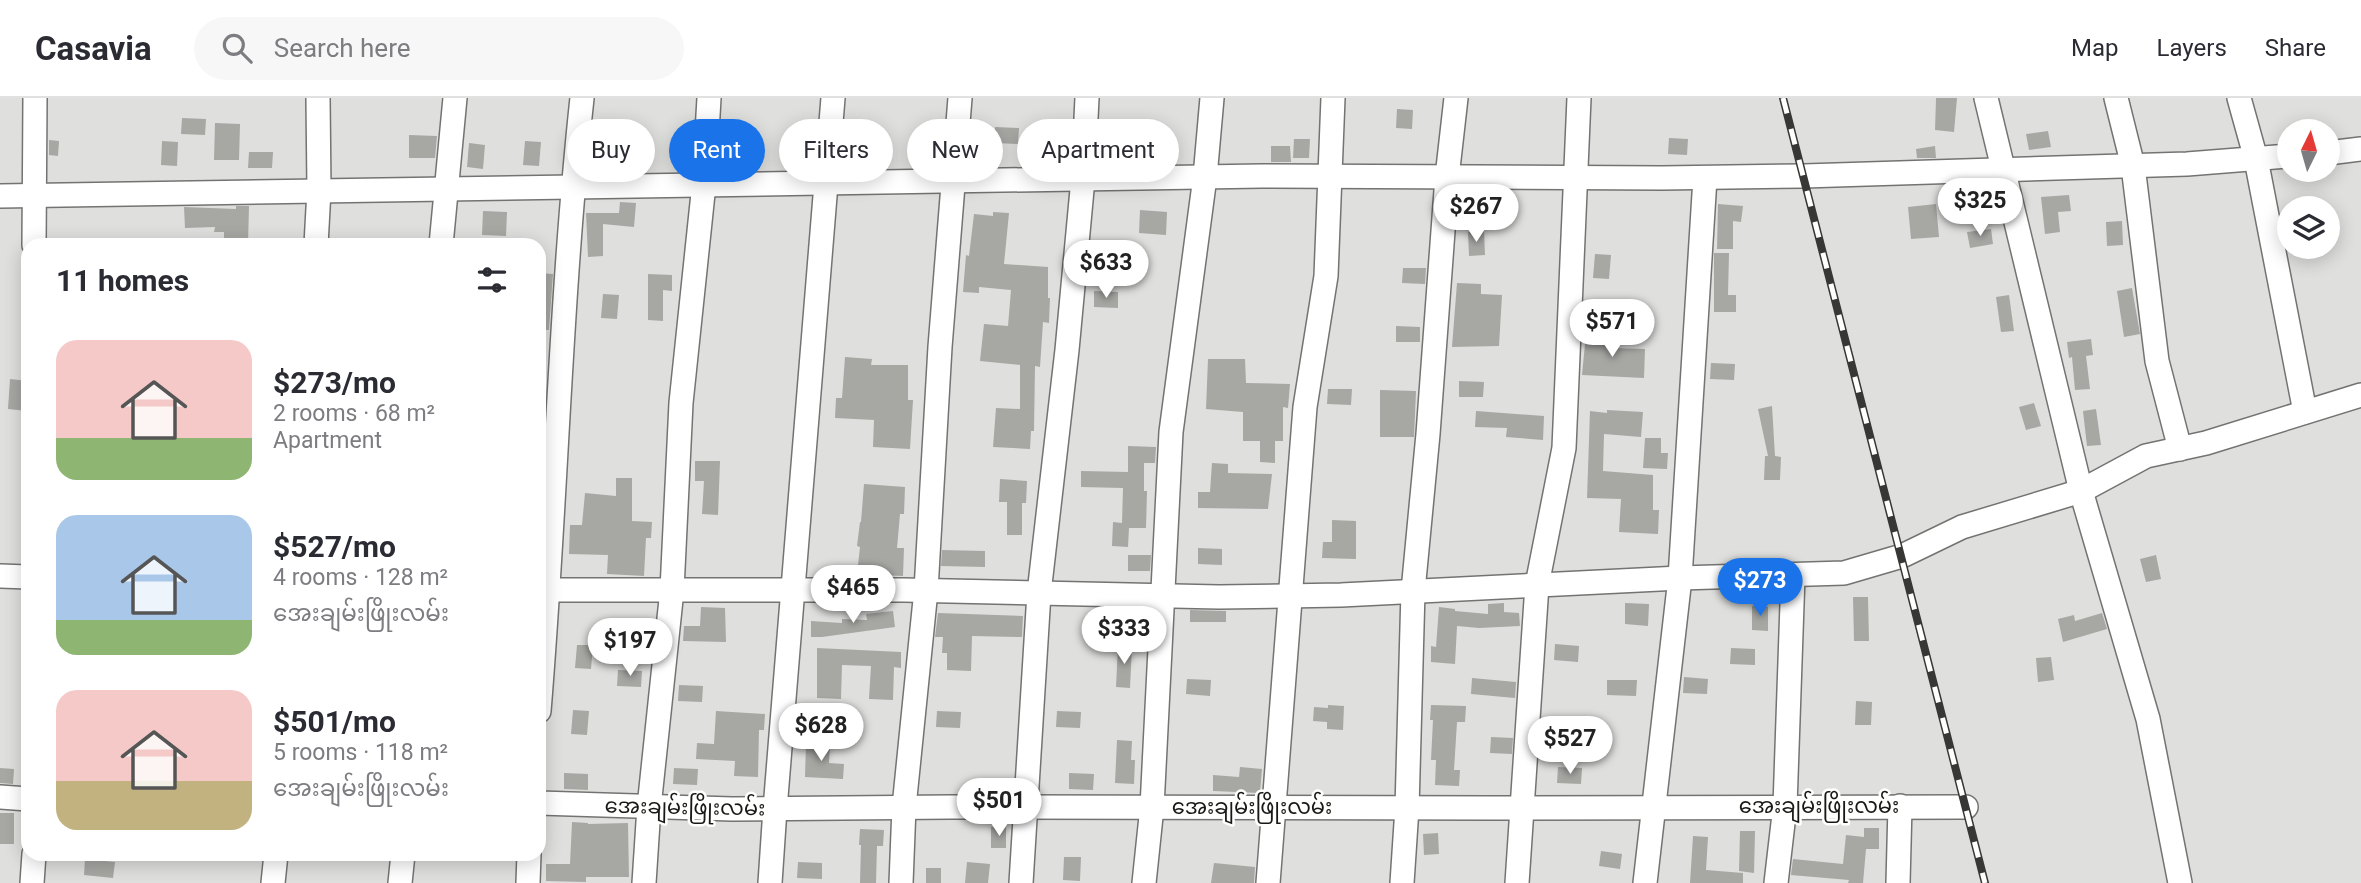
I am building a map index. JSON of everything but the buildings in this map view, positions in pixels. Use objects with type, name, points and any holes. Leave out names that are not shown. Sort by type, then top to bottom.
[{"type":"street","points":[[34,238],[35,98]]},
{"type":"street","points":[[316,238],[318,98]]},
{"type":"street","points":[[442,238],[455,98]]},
{"type":"street","points":[[546,561],[572,186],[582,98]]},
{"type":"street","points":[[643,883],[672,590],[681,403],[704,184],[709,98]]},
{"type":"street","points":[[831,119],[833,98]]},
{"type":"street","points":[[959,119],[960,98]]},
{"type":"street","points":[[1086,119],[1087,98]]},
{"type":"street","points":[[1144,883],[1152,807],[1171,432],[1205,177],[1212,98]]},
{"type":"street","points":[[1268,883],[1305,407],[1326,276],[1332,98]]},
{"type":"street","points":[[1402,883],[1408,808],[1413,591],[1447,177],[1456,98]]},
{"type":"street","points":[[1517,883],[1537,585],[1564,448],[1579,98]]},
{"type":"street","points":[[1986,98],[2081,491],[2148,719],[2180,883]]},
{"type":"street","points":[[2116,98],[2133,166],[2157,360],[2180,449]]},
{"type":"street","points":[[2239,98],[2256,159],[2305,412]]},
{"type":"street","points":[[2340,152],[2361,149]]},
{"type":"street","points":[[1179,177],[1705,178],[2133,166],[2277,157]]},
{"type":"street","points":[[1645,883],[1679,578],[1705,178]]},
{"type":"street","points":[[0,196],[826,182],[771,883]]},
{"type":"street","points":[[901,883],[904,807],[926,590],[940,346],[955,182]]},
{"type":"street","points":[[1021,883],[1039,593],[1067,350],[1083,182]]},
{"type":"street","points":[[546,590],[926,590],[1289,596],[1844,573],[1902,556],[1962,527],[2081,491],[2146,456],[2180,449],[2361,395]]},
{"type":"street","points":[[1776,883],[1785,806],[1793,575]]},
{"type":"street","points":[[0,576],[21,577]]},
{"type":"street","points":[[0,797],[21,798]]},
{"type":"street","name":"အေးချမ်းဖြိုးလမ်း","points":[[546,803],[775,809],[1966,807]]},
{"type":"street","points":[[1898,883],[1900,806]]},
{"type":"street","points":[[32,883],[34,861]]},
{"type":"street","points":[[273,883],[275,861]]},
{"type":"street","points":[[400,883],[402,861]]},
{"type":"street","points":[[528,883],[529,861]]},
{"type":"railway","points":[[1783,98],[1985,883]]}]
